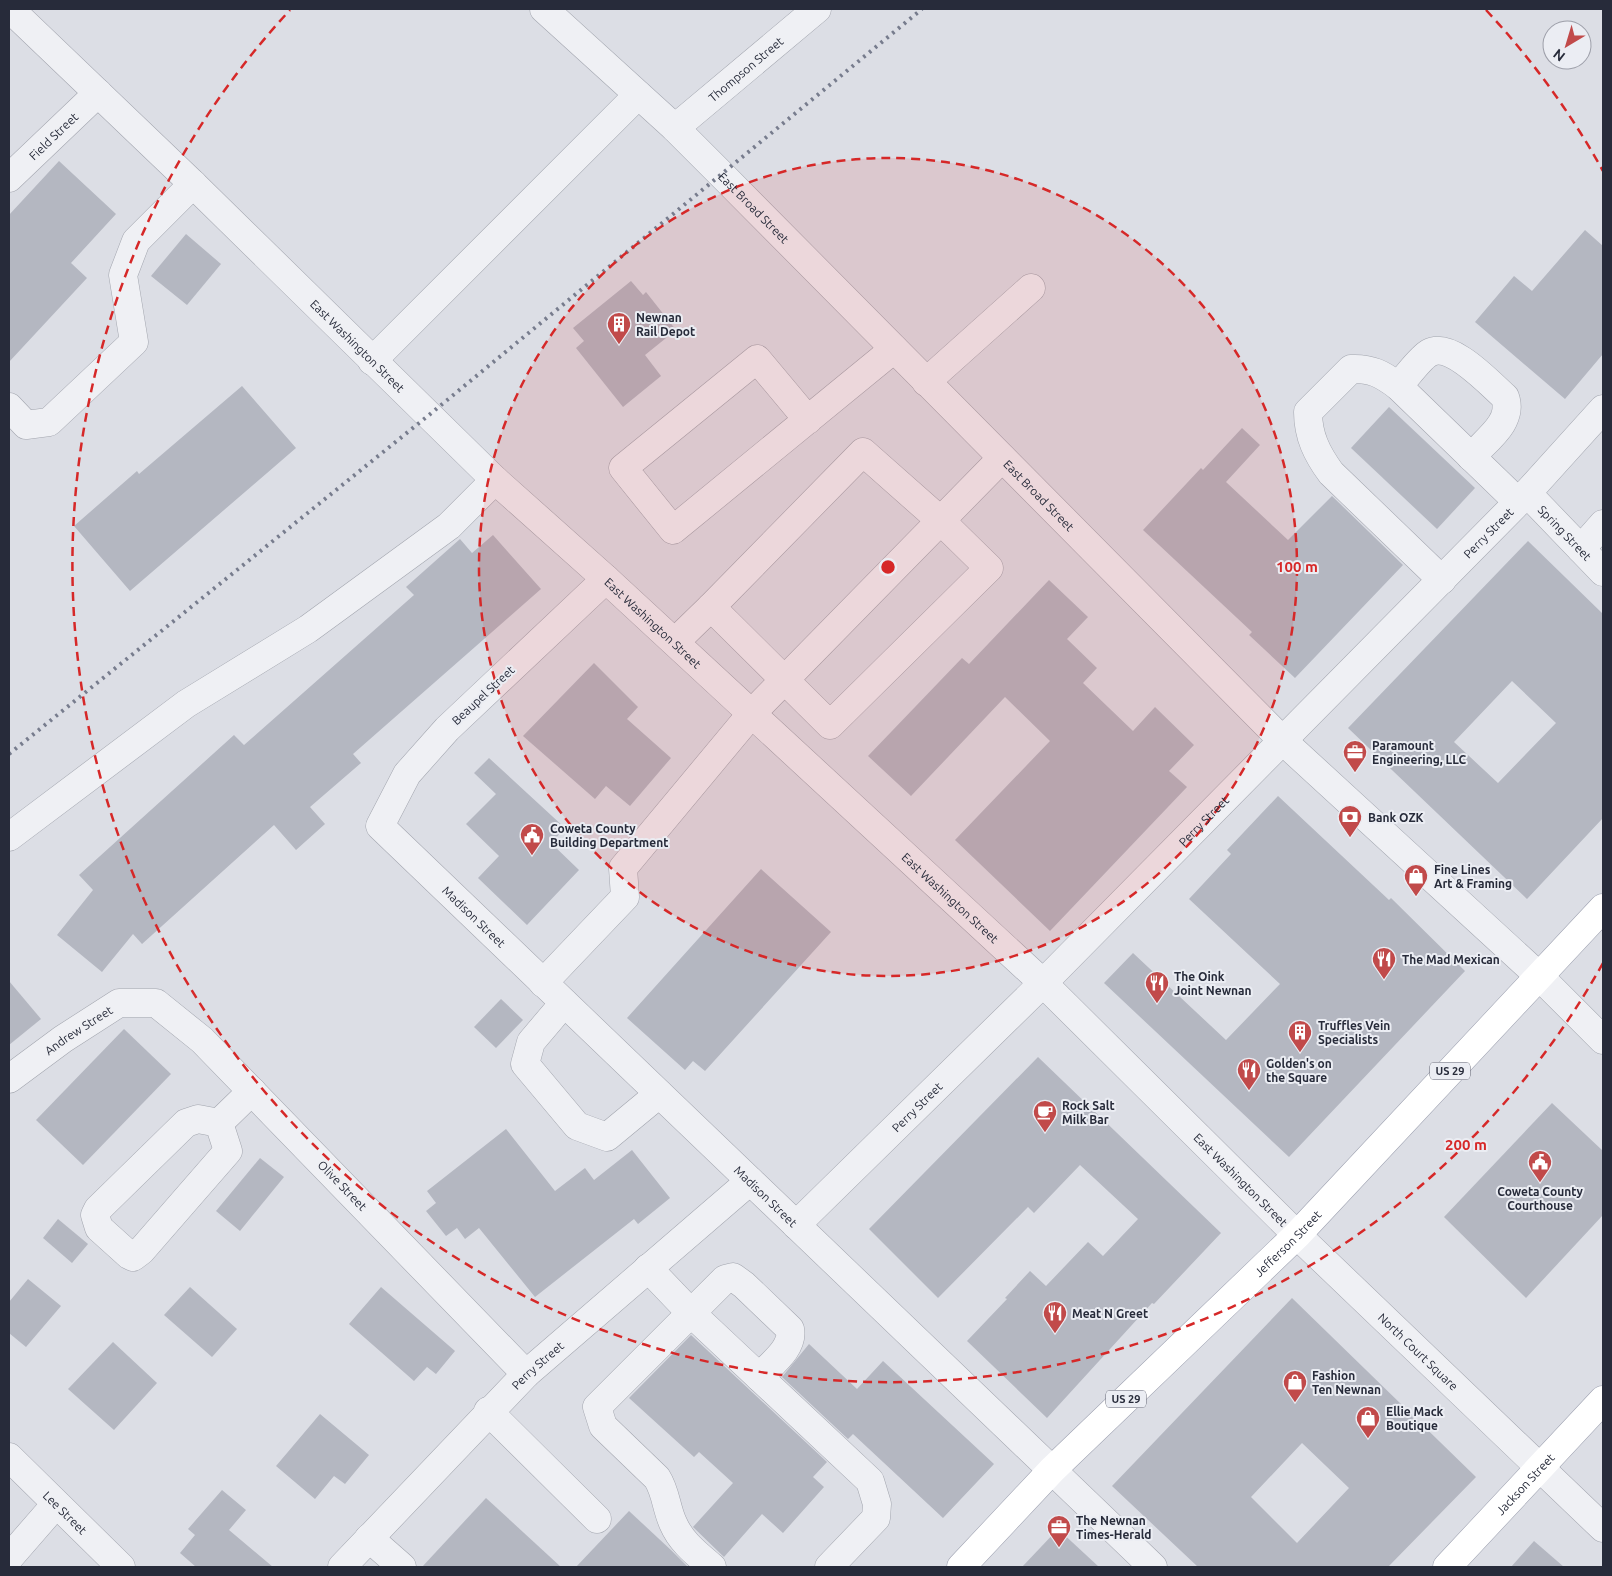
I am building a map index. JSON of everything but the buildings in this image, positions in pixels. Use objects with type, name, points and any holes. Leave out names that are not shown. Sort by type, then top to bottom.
[{"type":"main road","name":"Jefferson Street","points":[[961,1567],[1052,1470],[1297,1235],[1603,908]]},
{"type":"main road","name":"Jackson Street","points":[[1447,1567],[1603,1400]]},
{"type":"street","name":"East Washington Street","points":[[10,9],[193,184],[495,480],[675,642],[1044,984],[1297,1235]]},
{"type":"street","name":"East Broad Street","points":[[544,9],[675,128],[1283,741],[1539,976],[1603,1040]]},
{"type":"street","name":"Thompson Street","points":[[675,128],[817,9]]},
{"type":"street","name":"Field Street","points":[[9,178],[98,93]]},
{"type":"street","points":[[372,361],[638,95]]},
{"type":"street","points":[[9,407],[26,425],[49,422],[134,342],[123,275],[126,266],[136,241],[193,184]]},
{"type":"street","points":[[926,382],[1032,288]]},
{"type":"street","points":[[808,420],[757,359],[623,468],[673,530],[808,420],[894,349]]},
{"type":"street","points":[[1398,386],[1429,353],[1442,350],[1456,354],[1505,397],[1508,406],[1505,420],[1471,456]]},
{"type":"street","name":"Spring Street","points":[[1442,580],[1331,473],[1318,456],[1308,428],[1308,412],[1351,369],[1363,368],[1379,372],[1398,386],[1471,456],[1581,549],[1603,572]]},
{"type":"street","name":"Perry Street","points":[[796,1225],[1044,984],[1522,498],[1603,409]]},
{"type":"street","points":[[675,642],[863,452],[941,521],[989,568],[830,725],[711,607]]},
{"type":"street","points":[[544,983],[625,897],[623,868],[752,713],[1002,458]]},
{"type":"street","points":[[9,837],[186,704],[308,629],[448,526],[495,480]]},
{"type":"street","points":[[1581,549],[1603,524]]},
{"type":"street","name":"Beaupel Street","points":[[380,826],[407,774],[447,729],[606,579]]},
{"type":"street","name":"Madison Street","points":[[380,826],[1153,1567]]},
{"type":"street","name":"Andrew Street","points":[[9,1079],[63,1039],[118,1004],[156,1003]]},
{"type":"street","name":"Olive Street","points":[[156,1003],[202,1040],[526,1374]]},
{"type":"street","points":[[564,1003],[531,1042],[525,1064],[577,1126],[607,1137],[659,1094]]},
{"type":"street","points":[[219,1123],[252,1091]]},
{"type":"street","points":[[198,1118],[219,1123],[228,1151],[141,1252],[133,1257],[129,1255],[99,1228],[95,1215],[98,1209],[186,1123],[198,1118]]},
{"type":"street","name":"Perry Street","points":[[342,1567],[488,1411],[526,1374],[750,1181]]},
{"type":"street","name":"North Court Square","points":[[1297,1235],[1603,1528]]},
{"type":"street","points":[[648,1268],[691,1313],[870,1481],[877,1504],[876,1518],[829,1567]]},
{"type":"street","points":[[712,1567],[681,1539],[672,1522],[663,1487],[657,1478],[604,1426],[597,1407],[726,1279],[733,1277],[744,1285],[790,1329],[792,1336],[788,1346],[759,1377]]},
{"type":"street","points":[[488,1411],[597,1519]]},
{"type":"street","name":"Lee Street","points":[[9,1457],[122,1567]]},
{"type":"street","points":[[9,1558],[56,1504]]},
{"type":"street","points":[[369,1538],[402,1567]]},
{"type":"railway","points":[[9,754],[429,415],[922,9]]},
{"type":"place","name":"Newnan Rail Depot","points":[[619,345]]},
{"type":"place","name":"Paramount Engineering, LLC","points":[[1355,773]]},
{"type":"place","name":"Bank OZK","points":[[1350,838]]},
{"type":"place","name":"Coweta County Building Department","points":[[532,856]]},
{"type":"place","name":"Fine Lines Art & Framing","points":[[1416,897]]},
{"type":"place","name":"The Mad Mexican","points":[[1384,980]]},
{"type":"place","name":"The Oink Joint Newnan","points":[[1157,1004]]},
{"type":"place","name":"Truffles Vein Specialists","points":[[1300,1053]]},
{"type":"place","name":"Golden's on the Square","points":[[1249,1091]]},
{"type":"place","name":"Rock Salt Milk Bar","points":[[1045,1133]]},
{"type":"place","name":"Coweta County Courthouse","points":[[1540,1183]]},
{"type":"place","name":"Meat N Greet","points":[[1055,1334]]},
{"type":"place","name":"Fashion Ten Newnan","points":[[1295,1403]]},
{"type":"place","name":"Ellie Mack Boutique","points":[[1368,1439]]},
{"type":"place","name":"The Newnan Times-Herald","points":[[1059,1548]]}]
